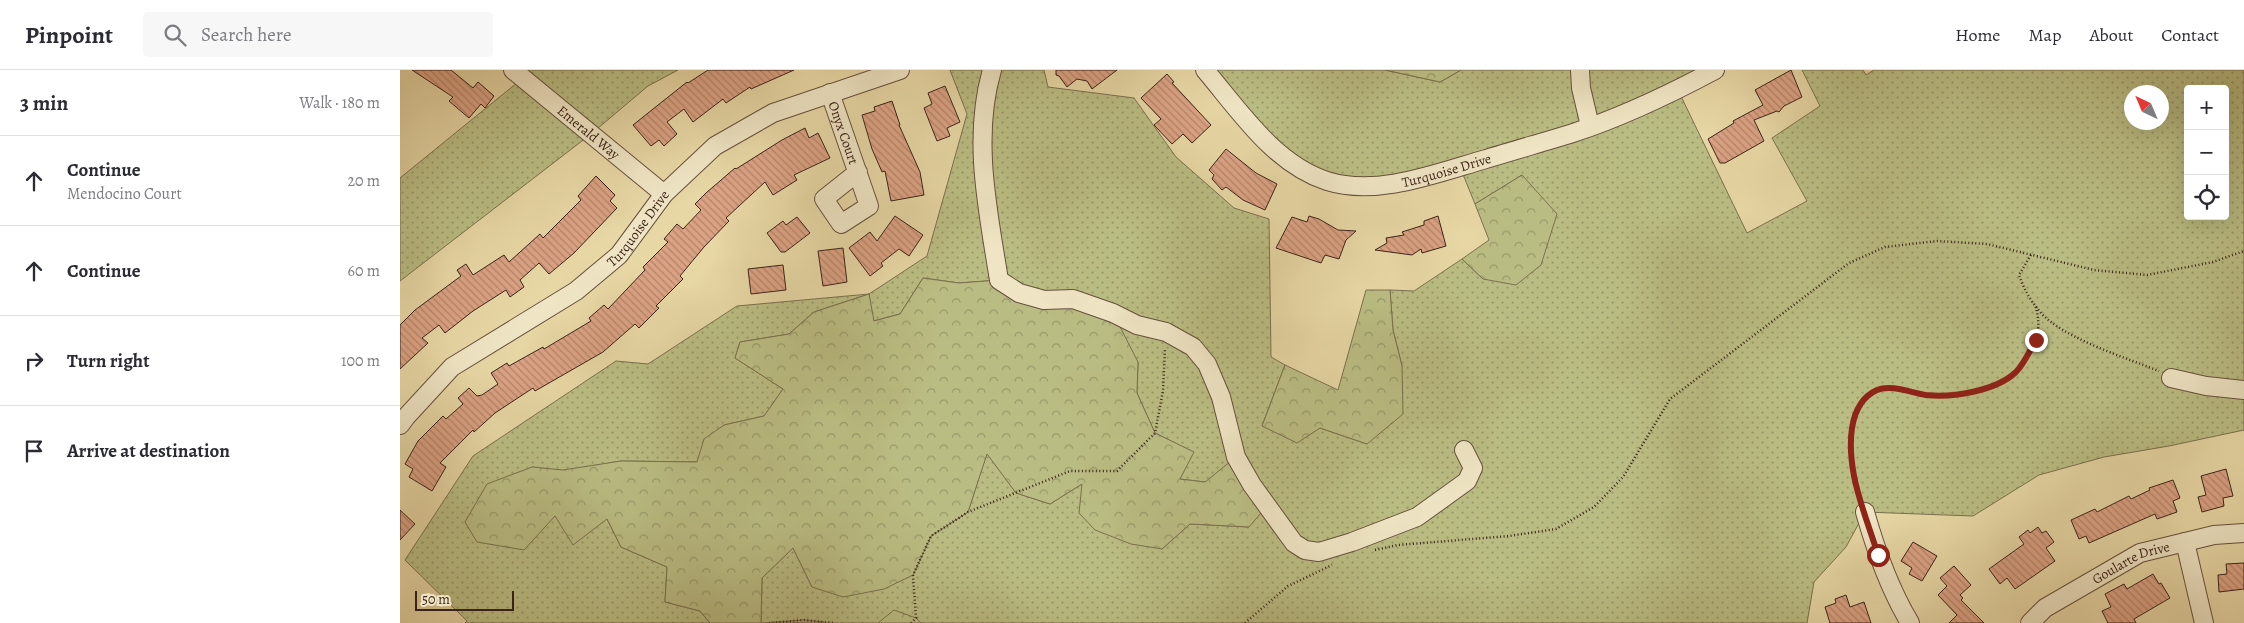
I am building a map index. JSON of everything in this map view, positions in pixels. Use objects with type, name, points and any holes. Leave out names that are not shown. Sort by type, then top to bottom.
[{"type":"street","name":"Emerald Way","points":[[514,70],[664,194]]},
{"type":"street","name":"Turquoise Drive","points":[[400,425],[406,416],[452,367],[576,291],[619,255],[664,194],[715,146],[773,113],[900,70]]},
{"type":"street","points":[[992,70],[983,113],[984,188],[999,280],[1020,293],[1044,300],[1073,299],[1113,313],[1137,325],[1166,332],[1193,347],[1207,364],[1221,398],[1236,457],[1252,485],[1294,543],[1305,550],[1319,552],[1352,542],[1416,516],[1467,481],[1473,468],[1464,450]]},
{"type":"street","name":"Turquoise Drive","points":[[1205,70],[1264,139],[1292,163],[1327,181],[1368,186],[1408,182],[1590,126],[1678,90],[1715,70]]},
{"type":"street","points":[[1580,70],[1581,88],[1590,126]]},
{"type":"street","name":"Onyx Court","points":[[830,93],[858,172]]},
{"type":"street","points":[[2171,378],[2206,386],[2244,390]]},
{"type":"street","points":[[1865,512],[1878,555],[1907,619]]},
{"type":"street","name":"Goularte Drive","points":[[2030,623],[2045,608],[2140,553],[2214,535],[2244,533]]},
{"type":"street","points":[[2185,542],[2204,623]]},
{"type":"path","points":[[1374,551],[1398,544],[1509,536],[1556,529],[1594,507],[1623,477],[1670,399],[1849,263],[1885,247],[1937,241],[1987,244],[2094,270],[2147,275],[2213,262],[2244,251]]},
{"type":"path","points":[[2031,255],[2020,275],[2023,287],[2050,321],[2073,335],[2171,378]]},
{"type":"path","points":[[1865,512],[1854,477],[1850,434],[1855,416],[1865,400],[1878,390],[1892,389],[1944,396],[1982,390],[1998,382],[2015,372],[2036,340],[2040,322],[2035,304]]},
{"type":"path","points":[[911,623],[916,618],[913,575],[931,536],[968,512],[1070,471],[1116,471],[1155,433],[1163,391],[1166,332]]},
{"type":"path","points":[[1245,623],[1288,586],[1340,562]]},
{"type":"path","points":[[769,623],[804,620],[834,623]]},
{"type":"green space","points":[[513,70],[678,70],[648,86],[591,134],[400,281],[400,178],[523,78]]},
{"type":"green space","points":[[950,70],[1044,70],[1048,87],[1134,98],[1176,157],[1234,208],[1269,219],[1271,357],[1285,365],[1262,426],[1320,428],[1367,444],[1402,366],[1393,330],[1390,290],[1414,291],[1462,259],[1483,279],[1522,175],[1475,204],[1460,167],[1367,187],[1292,163],[1205,70],[1385,70],[1440,82],[1461,70],[1715,70],[1678,90],[1747,233],[1807,201],[1772,138],[1820,106],[1802,70],[1863,70],[1866,75],[1874,70],[2244,70],[2244,430],[2169,446],[2104,457],[2039,475],[1973,516],[1865,512],[1846,547],[1814,582],[1807,623],[824,623],[804,620],[761,623],[762,578],[793,548],[812,587],[913,575],[931,536],[968,512],[987,453],[1016,493],[1050,504],[1082,484],[1162,549],[1190,524],[1249,527],[1205,482],[1179,479],[1193,452],[1155,433],[1137,393],[1138,362],[999,280],[959,283],[923,278],[900,314],[873,321],[869,294],[927,256],[967,114]]},
{"type":"green space","points":[[1385,70],[1461,70],[1440,82]]},
{"type":"green space","points":[[1522,175],[1557,214],[1541,265],[1516,285],[1483,279],[1462,259],[1489,240],[1475,204]]},
{"type":"green space","points":[[923,278],[959,283],[999,280],[1113,313],[1138,362],[1137,393],[1155,433],[1194,452],[1180,479],[1205,482],[1236,457],[1267,506],[1249,527],[1190,524],[1162,549],[1131,544],[1095,530],[1079,513],[1082,484],[1050,504],[1016,493],[987,454],[968,512],[931,536],[913,575],[884,589],[843,597],[812,587],[793,548],[762,578],[761,623],[710,623],[700,611],[665,602],[667,567],[621,547],[607,519],[573,545],[555,516],[524,550],[477,542],[465,522],[487,484],[532,467],[563,470],[621,461],[697,462],[704,439],[724,425],[764,416],[783,389],[735,358],[740,342],[789,334],[814,312],[869,294],[874,321],[900,314]]},
{"type":"green space","points":[[1366,290],[1390,290],[1393,330],[1402,366],[1403,414],[1367,444],[1320,428],[1297,443],[1262,426],[1285,365],[1338,390]]},
{"type":"green space","points":[[869,294],[814,312],[789,334],[740,342],[735,358],[783,389],[764,416],[724,425],[698,462],[621,461],[563,471],[532,467],[555,516],[607,519],[621,547],[667,567],[665,602],[700,611],[710,623],[465,623],[467,621],[405,560],[473,456],[616,361],[648,364],[737,306]]},
{"type":"green space","points":[[894,610],[916,618],[921,623],[878,623]]},
{"type":"green space","points":[[804,620],[824,622],[769,623]]},
{"type":"building","points":[[412,70],[451,70],[473,88],[478,82],[494,96],[485,108],[481,104],[469,118],[449,101],[453,97]]},
{"type":"building","points":[[708,70],[794,70],[751,89],[750,87],[726,103],[723,99],[693,122],[684,109],[667,122],[677,134],[664,146],[659,140],[651,146],[633,125],[687,82]]},
{"type":"building","points":[[1056,70],[1117,70],[1092,89],[1087,81],[1077,79],[1067,87],[1059,76],[1056,75]]},
{"type":"building","points":[[1791,70],[1802,97],[1784,106],[1779,112],[1777,111],[1754,120],[1764,141],[1725,163],[1720,163],[1708,139],[1734,123],[1733,121],[1763,105],[1755,90]]},
{"type":"building","points":[[1167,74],[1174,82],[1172,83],[1211,125],[1192,143],[1183,134],[1172,144],[1154,125],[1161,119],[1141,98]]},
{"type":"building","points":[[945,86],[960,122],[947,128],[950,136],[937,141],[924,108],[932,104],[928,93]]},
{"type":"building","points":[[892,101],[899,125],[920,172],[924,195],[891,201],[885,171],[882,172],[872,149],[862,115],[875,111],[874,107]]},
{"type":"building","points":[[805,128],[809,138],[818,133],[830,158],[794,175],[797,180],[773,195],[765,182],[726,218],[729,221],[680,276],[683,279],[656,306],[659,308],[639,328],[635,324],[603,352],[535,391],[533,388],[495,413],[474,432],[473,430],[440,463],[446,467],[432,491],[409,477],[413,469],[405,464],[418,441],[443,416],[446,419],[463,404],[458,398],[469,388],[477,396],[482,395],[498,384],[491,373],[507,363],[509,366],[543,347],[544,349],[591,321],[589,318],[604,305],[608,309],[645,270],[643,267],[668,242],[664,239],[677,224],[683,229],[701,210],[695,204],[706,193],[735,168]]},
{"type":"building","points":[[1226,149],[1256,173],[1277,184],[1265,210],[1243,200],[1226,187],[1222,190],[1212,179],[1214,175],[1209,170]]},
{"type":"building","points":[[596,176],[615,195],[610,201],[617,208],[574,253],[549,274],[539,263],[520,280],[524,287],[510,297],[506,290],[473,311],[445,333],[439,325],[422,338],[428,343],[400,369],[400,325],[415,310],[461,276],[457,270],[466,264],[473,275],[504,255],[509,262],[540,234],[543,238],[581,200],[578,196]]},
{"type":"building","points":[[895,216],[923,235],[909,256],[899,249],[881,263],[883,266],[870,276],[849,248],[870,232],[877,241]]},
{"type":"building","points":[[1309,216],[1319,219],[1338,230],[1356,231],[1346,240],[1339,259],[1325,255],[1321,263],[1276,248],[1292,217],[1307,222]]},
{"type":"building","points":[[1438,216],[1446,246],[1422,253],[1421,249],[1412,255],[1375,250],[1387,243],[1386,238],[1404,235],[1402,232],[1424,225],[1424,221]]},
{"type":"building","points":[[797,217],[810,233],[785,252],[781,252],[767,233],[783,221],[786,225]]},
{"type":"building","points":[[843,248],[847,282],[823,286],[818,251]]},
{"type":"building","points":[[783,265],[786,290],[751,294],[748,269]]},
{"type":"building","points":[[2226,469],[2233,496],[2223,498],[2224,506],[2202,512],[2198,497],[2206,495],[2201,476]]},
{"type":"building","points":[[2173,480],[2180,498],[2173,501],[2177,512],[2157,519],[2155,514],[2089,543],[2086,536],[2079,539],[2071,520],[2095,509],[2097,512],[2129,496],[2131,499],[2150,490],[2149,488]]},
{"type":"building","points":[[400,510],[415,524],[400,540]]},
{"type":"building","points":[[2038,527],[2042,533],[2046,531],[2054,542],[2046,548],[2055,561],[2015,589],[2007,578],[2000,584],[1989,569],[2024,544],[2019,537],[2028,530],[2030,533]]},
{"type":"building","points":[[1913,542],[1937,556],[1922,581],[1909,574],[1912,568],[1901,561]]},
{"type":"building","points":[[2244,563],[2244,589],[2219,592],[2218,575],[2227,574],[2226,564]]},
{"type":"building","points":[[1954,566],[1971,585],[1960,595],[1963,598],[1961,600],[1984,623],[1949,623],[1957,615],[1938,595],[1947,586],[1940,578]]},
{"type":"building","points":[[2153,574],[2170,598],[2134,619],[2136,623],[2108,623],[2102,611],[2111,607],[2105,594],[2124,584],[2127,589]]},
{"type":"building","points":[[1846,595],[1850,607],[1864,602],[1871,623],[1830,623],[1825,607],[1836,603],[1835,599]]},
{"type":"route","points":[[1878,555],[1854,477],[1851,455],[1850,434],[1855,416],[1865,400],[1878,390],[1892,389],[1925,395],[1944,396],[1982,390],[2015,372],[2036,340]]}]
